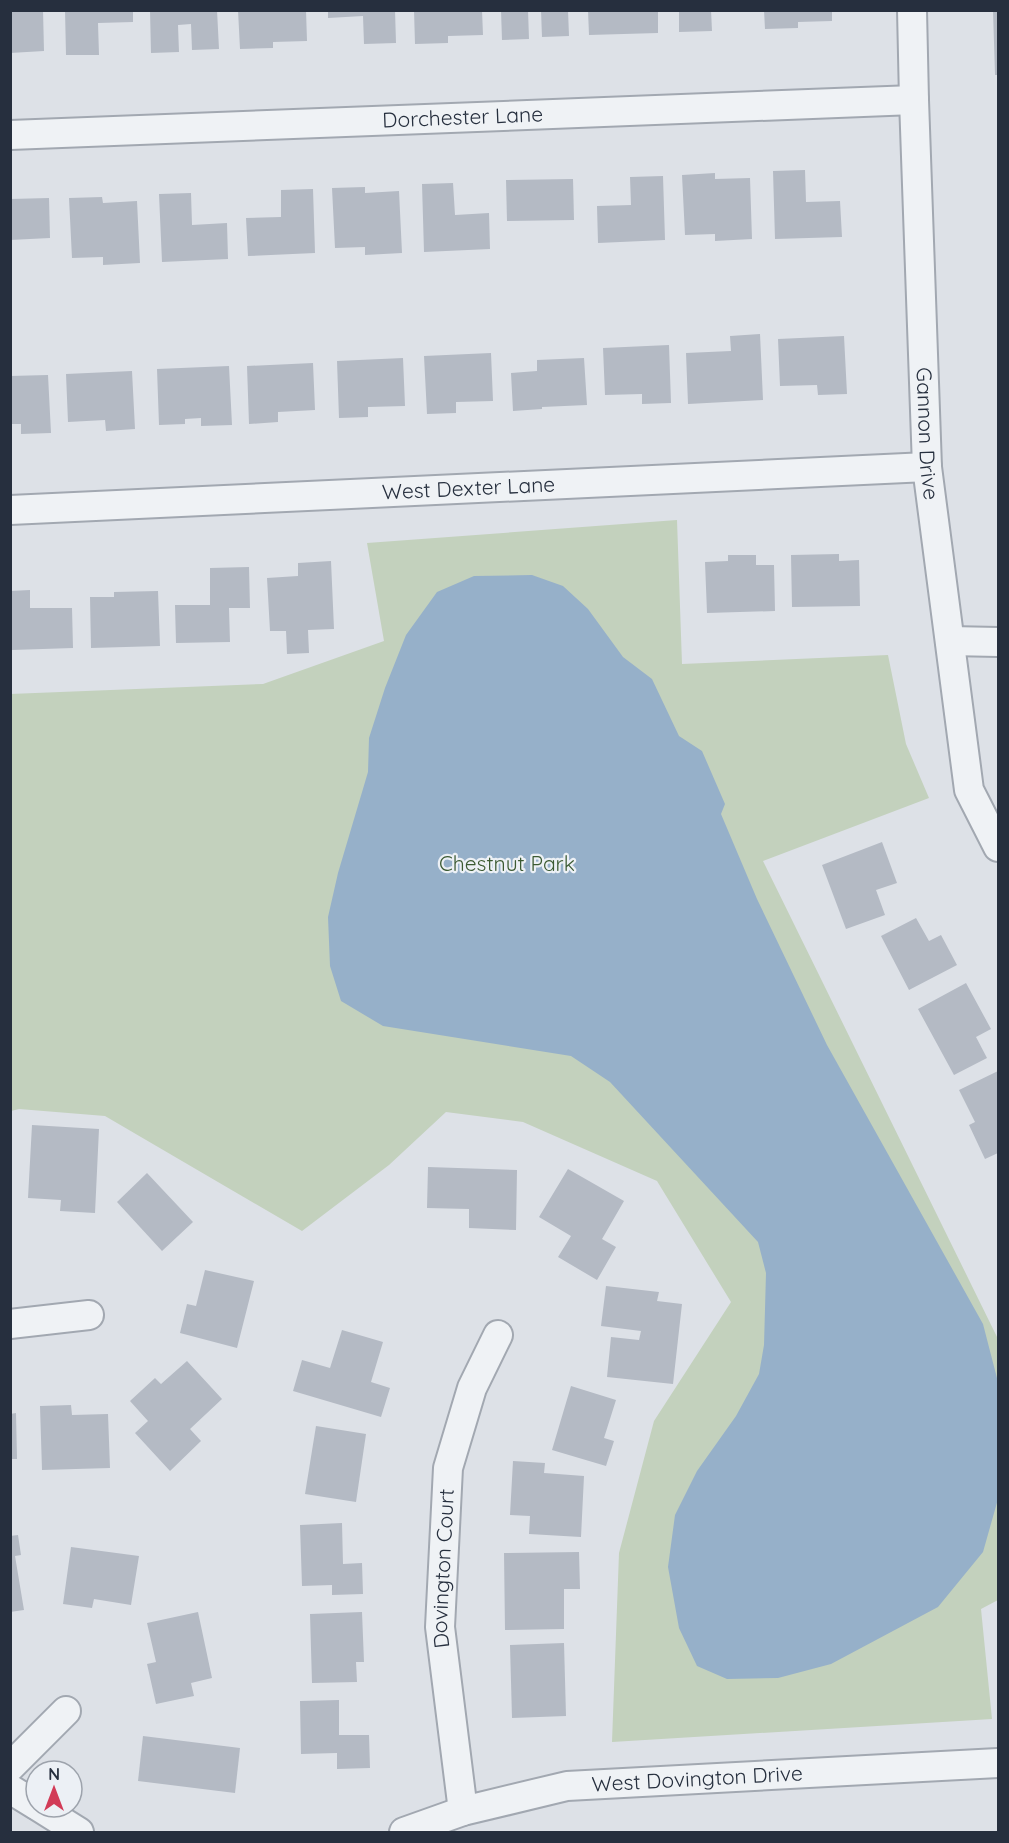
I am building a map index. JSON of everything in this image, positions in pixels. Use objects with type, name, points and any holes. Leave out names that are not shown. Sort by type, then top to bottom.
[{"type":"street","name":"Gannon Drive","points":[[912,10],[927,468],[969,790],[999,847]]},
{"type":"street","name":"Dorchester Lane","points":[[10,135],[914,100]]},
{"type":"street","name":"West Dexter Lane","points":[[10,510],[927,468]]},
{"type":"street","points":[[951,641],[999,642]]},
{"type":"street","points":[[10,1324],[89,1315]]},
{"type":"street","name":"Dovington Court","points":[[463,1811],[440,1627],[448,1468],[472,1388],[498,1335]]},
{"type":"street","points":[[10,1767],[66,1711]]},
{"type":"street","name":"West Dovington Drive","points":[[404,1833],[463,1811],[567,1786],[999,1764]]},
{"type":"street","points":[[10,1789],[24,1798]]},
{"type":"street","points":[[57,1819],[79,1833]]},
{"type":"green space","name":"Chestnut Park","points":[[677,520],[682,664],[888,655],[906,744],[929,798],[763,861],[998,1339],[998,1600],[981,1609],[992,1719],[612,1742],[619,1553],[654,1421],[731,1302],[657,1181],[523,1122],[446,1112],[389,1165],[302,1231],[105,1116],[19,1109],[11,1111],[10,694],[263,684],[384,641],[367,543]]},
{"type":"water","points":[[532,575],[563,586],[588,609],[623,657],[652,679],[679,736],[702,751],[725,804],[721,814],[757,899],[827,1045],[983,1324],[998,1382],[998,1499],[983,1552],[938,1607],[831,1664],[778,1678],[727,1679],[697,1666],[679,1628],[668,1567],[675,1515],[697,1471],[736,1416],[759,1374],[764,1345],[766,1273],[758,1242],[610,1082],[571,1056],[383,1026],[341,1001],[330,966],[328,917],[338,873],[368,772],[369,738],[385,688],[406,635],[437,592],[474,576]]},
{"type":"building","points":[[10,10],[43,10],[44,51],[10,53]]},
{"type":"building","points":[[65,10],[133,10],[133,22],[98,23],[99,55],[66,55]]},
{"type":"building","points":[[150,10],[217,10],[219,49],[192,50],[191,24],[178,25],[179,52],[151,53]]},
{"type":"building","points":[[238,10],[306,10],[307,41],[273,42],[273,48],[240,49]]},
{"type":"building","points":[[328,10],[395,10],[396,43],[364,44],[363,16],[328,18]]},
{"type":"building","points":[[414,10],[482,10],[483,35],[448,36],[448,43],[415,44]]},
{"type":"building","points":[[501,10],[528,10],[529,39],[502,40]]},
{"type":"building","points":[[541,10],[568,10],[569,36],[542,37]]},
{"type":"building","points":[[588,10],[658,10],[658,33],[589,35]]},
{"type":"building","points":[[679,10],[711,10],[712,31],[679,32]]},
{"type":"building","points":[[764,10],[832,10],[832,21],[798,22],[798,28],[765,29]]},
{"type":"building","points":[[993,10],[998,10],[998,75],[995,75]]},
{"type":"building","points":[[805,170],[806,202],[840,201],[842,237],[775,239],[773,171]]},
{"type":"building","points":[[715,173],[715,179],[750,178],[752,239],[715,241],[715,234],[685,235],[682,175]]},
{"type":"building","points":[[663,176],[665,240],[598,243],[597,206],[631,205],[630,177]]},
{"type":"building","points":[[573,179],[574,220],[507,221],[506,180]]},
{"type":"building","points":[[453,183],[455,215],[489,213],[490,249],[424,252],[422,184]]},
{"type":"building","points":[[365,187],[365,193],[399,191],[402,253],[365,255],[365,247],[335,248],[332,188]]},
{"type":"building","points":[[313,189],[315,253],[248,256],[246,218],[281,217],[281,190]]},
{"type":"building","points":[[191,193],[192,225],[227,223],[228,259],[162,262],[159,194]]},
{"type":"building","points":[[102,197],[103,203],[137,201],[140,263],[103,265],[103,257],[72,258],[69,198]]},
{"type":"building","points":[[49,198],[50,238],[10,240],[10,199]]},
{"type":"building","points":[[760,334],[763,400],[688,404],[686,353],[731,351],[730,336]]},
{"type":"building","points":[[844,336],[847,394],[818,395],[817,385],[780,386],[778,339]]},
{"type":"building","points":[[669,345],[671,403],[642,404],[642,394],[605,395],[603,348]]},
{"type":"building","points":[[491,353],[493,401],[456,402],[456,413],[427,414],[424,356]]},
{"type":"building","points":[[403,358],[405,406],[368,407],[368,417],[339,418],[337,361]]},
{"type":"building","points":[[584,358],[587,405],[513,411],[511,373],[537,371],[537,360]]},
{"type":"building","points":[[313,363],[315,410],[278,412],[278,422],[249,424],[247,366]]},
{"type":"building","points":[[229,366],[232,425],[201,426],[201,418],[185,419],[185,424],[159,425],[157,369]]},
{"type":"building","points":[[132,371],[135,429],[106,431],[105,420],[68,422],[66,374]]},
{"type":"building","points":[[48,375],[51,433],[21,434],[21,424],[10,424],[10,376]]},
{"type":"building","points":[[839,554],[839,561],[859,560],[860,606],[792,607],[791,555]]},
{"type":"building","points":[[728,555],[756,555],[756,565],[774,565],[775,611],[707,613],[705,562],[728,561]]},
{"type":"building","points":[[331,561],[334,629],[308,630],[309,653],[287,654],[286,631],[270,631],[267,578],[298,576],[298,563]]},
{"type":"building","points":[[249,567],[250,608],[229,608],[230,642],[176,643],[175,605],[210,605],[210,568]]},
{"type":"building","points":[[30,590],[30,608],[72,608],[73,648],[12,650],[10,591]]},
{"type":"building","points":[[158,591],[160,646],[91,648],[90,597],[114,597],[114,592]]},
{"type":"building","points":[[882,842],[897,883],[876,890],[885,915],[846,929],[822,865]]},
{"type":"building","points":[[916,918],[929,941],[941,935],[957,965],[909,990],[881,936]]},
{"type":"building","points":[[966,983],[991,1029],[976,1037],[987,1058],[954,1075],[918,1009]]},
{"type":"building","points":[[998,1071],[998,1153],[985,1159],[969,1125],[975,1122],[959,1090]]},
{"type":"building","points":[[32,1125],[99,1129],[95,1213],[60,1211],[61,1200],[28,1198]]},
{"type":"building","points":[[428,1167],[517,1170],[516,1230],[469,1228],[469,1209],[427,1208]]},
{"type":"building","points":[[568,1169],[624,1201],[602,1239],[616,1247],[597,1280],[558,1257],[571,1236],[539,1217]]},
{"type":"building","points":[[147,1173],[193,1222],[162,1251],[117,1202]]},
{"type":"building","points":[[205,1270],[254,1281],[237,1348],[180,1333],[187,1304],[196,1306]]},
{"type":"building","points":[[606,1286],[659,1292],[657,1301],[682,1304],[673,1384],[607,1377],[611,1337],[639,1340],[641,1331],[601,1326]]},
{"type":"building","points":[[342,1330],[383,1342],[371,1382],[390,1388],[381,1417],[293,1391],[302,1360],[330,1368]]},
{"type":"building","points":[[187,1361],[222,1399],[190,1429],[201,1441],[170,1471],[135,1433],[148,1421],[130,1401],[155,1378],[161,1384]]},
{"type":"building","points":[[571,1386],[616,1400],[604,1438],[614,1441],[606,1466],[552,1450]]},
{"type":"building","points":[[71,1405],[72,1415],[108,1414],[110,1468],[42,1470],[40,1406]]},
{"type":"building","points":[[16,1413],[17,1459],[10,1459],[10,1414]]},
{"type":"building","points":[[316,1426],[366,1434],[356,1502],[305,1494]]},
{"type":"building","points":[[513,1461],[545,1463],[544,1473],[584,1476],[581,1537],[529,1534],[530,1516],[510,1515]]},
{"type":"building","points":[[342,1523],[343,1564],[362,1563],[363,1594],[332,1595],[332,1585],[302,1586],[300,1525]]},
{"type":"building","points":[[18,1535],[21,1555],[15,1556],[24,1610],[10,1612],[10,1536]]},
{"type":"building","points":[[71,1547],[139,1556],[131,1605],[94,1599],[92,1608],[63,1604]]},
{"type":"building","points":[[579,1552],[580,1589],[564,1589],[564,1629],[505,1630],[504,1553]]},
{"type":"building","points":[[198,1612],[212,1678],[191,1683],[194,1696],[156,1704],[147,1664],[156,1662],[147,1623]]},
{"type":"building","points":[[362,1612],[364,1662],[356,1662],[357,1682],[312,1683],[310,1614]]},
{"type":"building","points":[[564,1643],[566,1716],[512,1718],[510,1645]]},
{"type":"building","points":[[339,1700],[339,1735],[369,1735],[370,1768],[337,1769],[337,1753],[301,1754],[300,1701]]},
{"type":"building","points":[[143,1736],[240,1748],[235,1793],[138,1781]]}]
